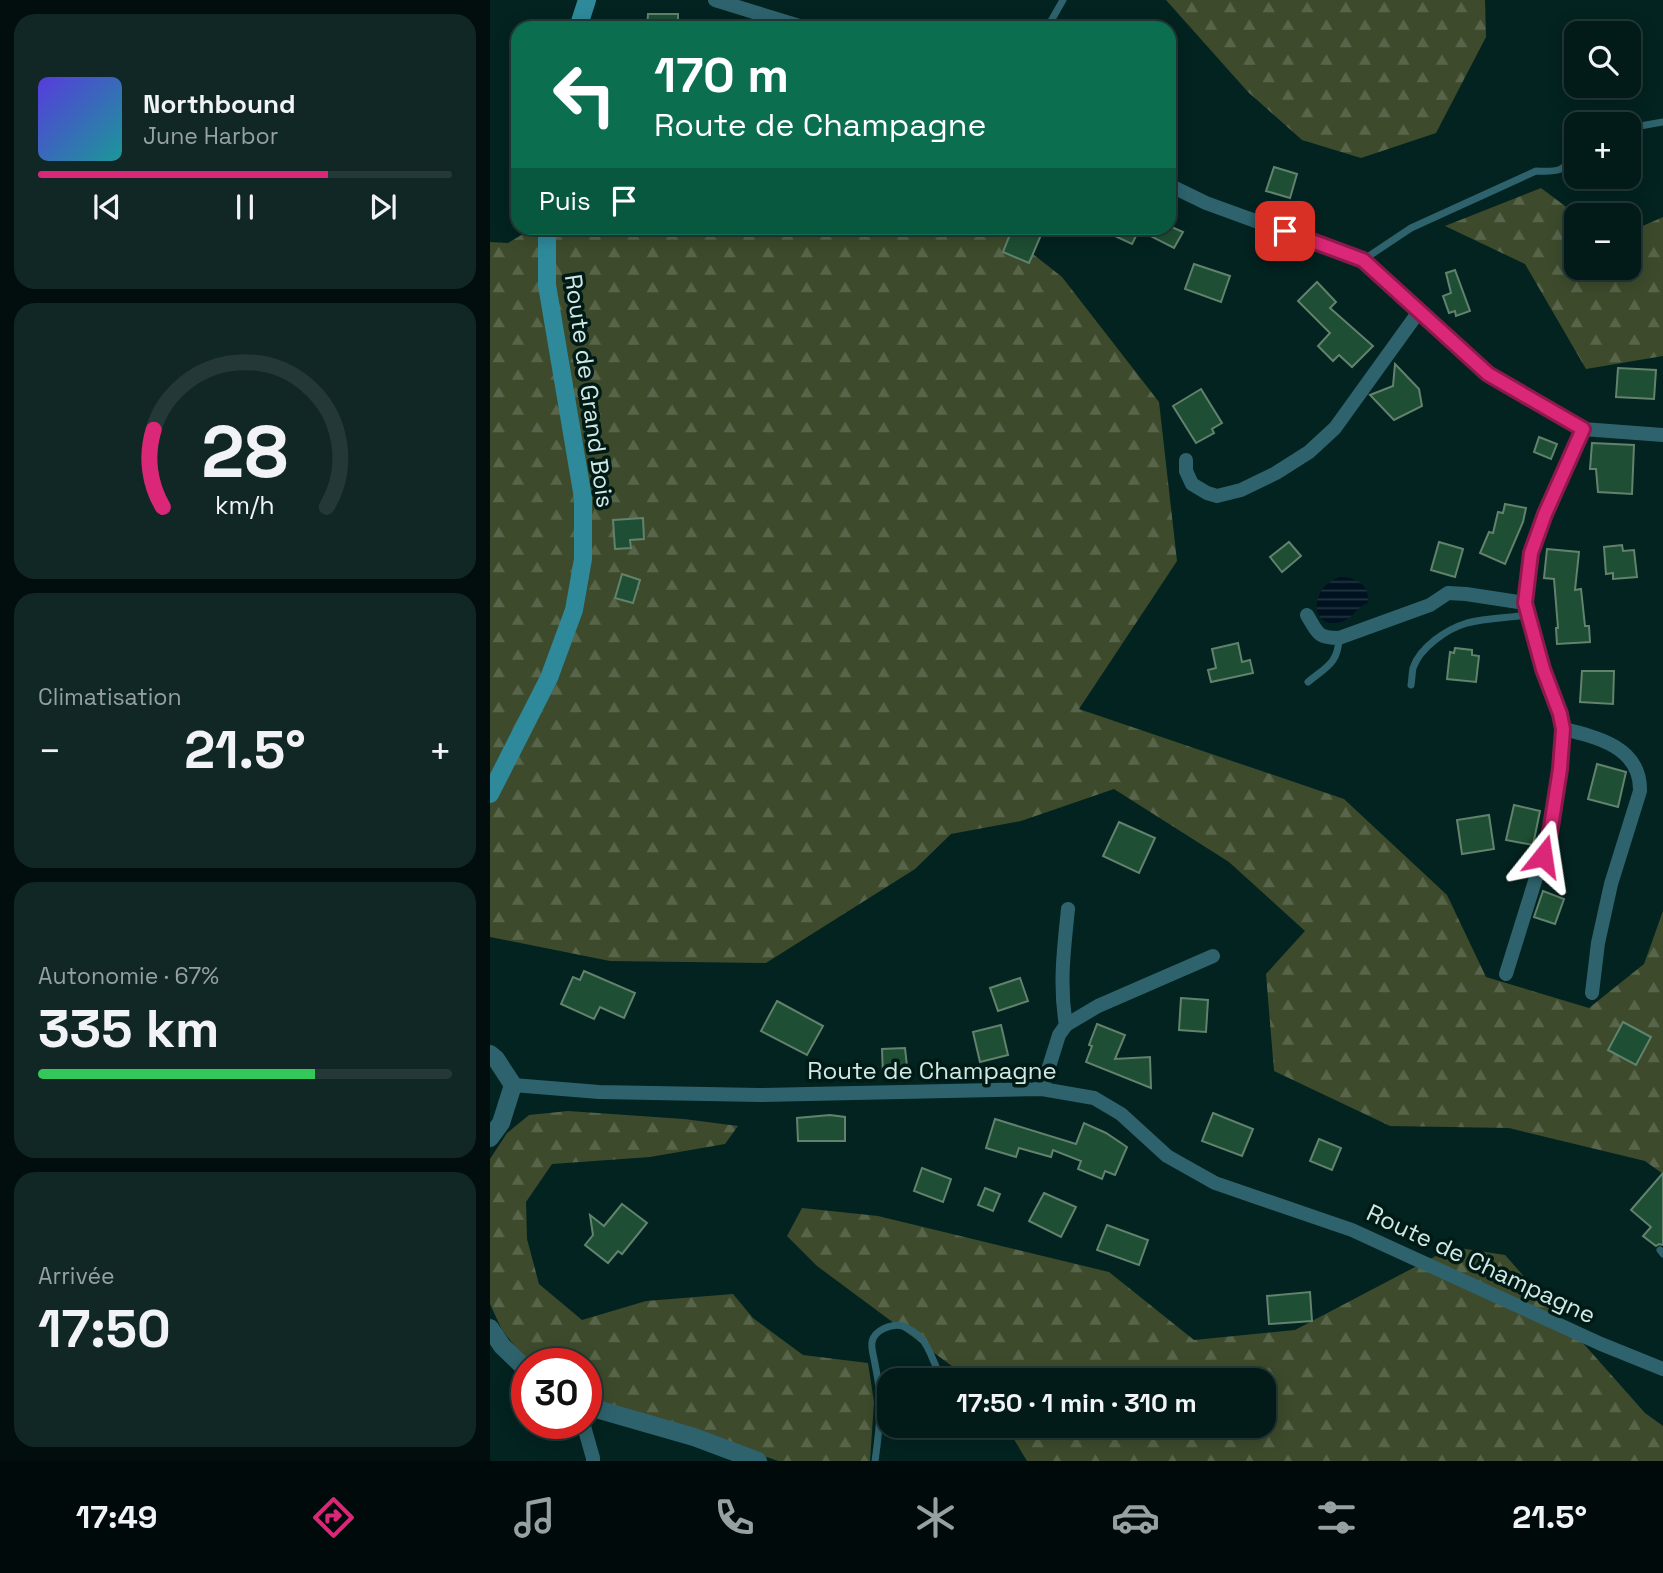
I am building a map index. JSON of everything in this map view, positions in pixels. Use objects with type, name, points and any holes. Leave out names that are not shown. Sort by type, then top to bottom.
[{"type":"main road","points":[[580,21],[587,0]]},
{"type":"main road","name":"Route de Grand Bois","points":[[490,794],[549,678],[574,610],[583,559],[583,498],[547,285],[547,235]]},
{"type":"street","points":[[715,0],[783,21]]},
{"type":"street","points":[[1176,188],[1206,203],[1363,260],[1488,374],[1583,429],[1663,435]]},
{"type":"street","points":[[1186,460],[1186,471],[1192,484],[1217,496],[1241,490],[1276,473],[1309,452],[1335,428],[1420,310]]},
{"type":"street","points":[[1506,974],[1550,833],[1563,729],[1527,609],[1531,553],[1545,514],[1583,429]]},
{"type":"street","points":[[1307,615],[1318,634],[1326,638],[1339,638],[1430,605],[1448,593],[1466,594],[1527,609]]},
{"type":"street","points":[[1563,729],[1616,746],[1637,769],[1640,780],[1640,791],[1611,884],[1598,943],[1592,993]]},
{"type":"street","points":[[1066,1025],[1062,969],[1068,909]]},
{"type":"street","points":[[1042,1089],[1059,1035],[1066,1025],[1098,1006],[1213,956]]},
{"type":"street","points":[[490,1054],[513,1085],[501,1122],[490,1138]]},
{"type":"street","name":"Route de Champagne","points":[[513,1085],[599,1092],[760,1095],[1042,1089],[1094,1098],[1121,1114],[1167,1156],[1215,1183],[1352,1230],[1601,1344],[1663,1369]]},
{"type":"street","points":[[490,1328],[511,1355]]},
{"type":"street","points":[[602,1411],[694,1437],[758,1461]]},
{"type":"street","points":[[588,1439],[593,1461]]},
{"type":"lane","points":[[1051,21],[1063,0]]},
{"type":"lane","points":[[1641,126],[1663,122]]},
{"type":"lane","points":[[1363,260],[1411,228],[1536,171],[1555,172],[1564,167]]},
{"type":"lane","points":[[1411,685],[1412,670],[1417,660],[1428,646],[1448,631],[1467,623],[1527,609]]},
{"type":"lane","points":[[1308,682],[1334,660],[1338,652],[1339,638]]},
{"type":"lane","points":[[877,1376],[872,1343],[874,1336],[890,1326],[900,1325],[922,1339],[936,1368]]},
{"type":"lane","points":[[876,1461],[878,1438]]},
{"type":"green space","points":[[1166,0],[1485,0],[1486,37],[1436,133],[1361,158],[1302,140],[1248,92]]},
{"type":"green space","points":[[1541,188],[1564,205],[1564,280],[1641,280],[1641,227],[1663,217],[1663,356],[1586,369],[1525,264],[1445,226]]},
{"type":"green space","points":[[521,235],[1009,235],[1062,277],[1159,402],[1177,561],[1079,709],[1344,799],[1447,895],[1486,977],[1589,1008],[1644,964],[1663,911],[1663,1174],[1645,1161],[1509,1128],[1390,1126],[1274,1071],[1266,974],[1305,931],[1229,862],[1114,789],[1021,821],[951,834],[915,869],[766,963],[610,961],[490,937],[490,242],[508,243]]},
{"type":"green space","points":[[568,1111],[684,1119],[738,1126],[725,1144],[650,1157],[552,1164],[526,1202],[527,1239],[539,1284],[582,1320],[646,1301],[733,1294],[753,1318],[803,1355],[868,1363],[874,1402],[870,1461],[778,1461],[685,1427],[602,1404],[602,1348],[516,1348],[502,1330],[490,1304],[490,1159],[507,1133],[529,1115]]},
{"type":"green space","points":[[802,1208],[878,1216],[1109,1272],[1194,1340],[1295,1330],[1453,1247],[1505,1255],[1645,1413],[1663,1426],[1663,1461],[1027,1461],[1013,1438],[1276,1438],[1276,1368],[954,1368],[817,1266],[787,1236]]},
{"type":"water","points":[[1340,577],[1361,583],[1367,591],[1368,603],[1346,620],[1327,622],[1318,612],[1319,596],[1323,588]]},
{"type":"building","points":[[648,14],[678,14],[678,21],[648,21]]},
{"type":"building","points":[[1274,167],[1297,174],[1290,198],[1266,191]]},
{"type":"building","points":[[1176,229],[1183,232],[1174,248],[1149,235],[1176,235]]},
{"type":"building","points":[[1010,235],[1041,235],[1029,263],[1003,252]]},
{"type":"building","points":[[1113,235],[1136,235],[1132,244]]},
{"type":"building","points":[[1194,264],[1230,276],[1221,302],[1185,289]]},
{"type":"building","points":[[1455,270],[1470,311],[1456,316],[1455,311],[1449,313],[1443,296],[1451,293],[1446,273]]},
{"type":"building","points":[[1317,282],[1336,302],[1330,308],[1373,346],[1352,367],[1339,355],[1333,361],[1318,346],[1330,333],[1298,301]]},
{"type":"building","points":[[1395,364],[1419,389],[1422,406],[1394,420],[1370,395],[1393,386]]},
{"type":"building","points":[[1618,368],[1656,370],[1654,399],[1616,397]]},
{"type":"building","points":[[1201,389],[1222,423],[1212,429],[1214,433],[1196,443],[1173,406]]},
{"type":"building","points":[[1539,437],[1557,444],[1551,459],[1534,452]]},
{"type":"building","points":[[1592,443],[1634,445],[1632,494],[1598,492],[1596,469],[1590,469]]},
{"type":"building","points":[[1505,504],[1526,508],[1523,522],[1505,564],[1480,553],[1489,532],[1493,533],[1498,512],[1503,513]]},
{"type":"building","points":[[643,518],[644,539],[630,540],[631,548],[615,549],[613,520]]},
{"type":"building","points":[[1289,542],[1301,556],[1282,572],[1270,557]]},
{"type":"building","points":[[1439,542],[1463,549],[1455,577],[1431,570]]},
{"type":"building","points":[[1622,545],[1623,551],[1634,550],[1637,577],[1613,579],[1613,573],[1606,574],[1604,547]]},
{"type":"building","points":[[1547,549],[1579,552],[1575,590],[1581,589],[1585,626],[1589,626],[1590,642],[1557,644],[1554,579],[1544,578]]},
{"type":"building","points":[[622,574],[640,580],[633,603],[615,598]]},
{"type":"building","points":[[1238,643],[1242,662],[1250,660],[1253,673],[1211,682],[1208,670],[1216,668],[1212,649]]},
{"type":"building","points":[[1455,648],[1472,650],[1472,655],[1479,656],[1476,682],[1447,679],[1450,652],[1454,653]]},
{"type":"building","points":[[1582,671],[1614,671],[1613,704],[1580,702]]},
{"type":"building","points":[[1597,764],[1626,772],[1618,807],[1588,799]]},
{"type":"building","points":[[1514,805],[1540,811],[1533,845],[1506,840]]},
{"type":"building","points":[[1489,815],[1494,849],[1462,854],[1457,820]]},
{"type":"building","points":[[1119,822],[1155,838],[1139,873],[1103,856]]},
{"type":"building","points":[[1543,891],[1564,899],[1555,924],[1534,917]]},
{"type":"building","points":[[584,971],[635,993],[624,1018],[600,1007],[594,1019],[561,1004],[573,977],[580,980]]},
{"type":"building","points":[[1020,978],[1028,1001],[998,1011],[990,988]]},
{"type":"building","points":[[1181,998],[1208,1000],[1206,1032],[1179,1030]]},
{"type":"building","points":[[777,1001],[823,1026],[807,1055],[761,1031]]},
{"type":"building","points":[[1623,1022],[1651,1037],[1636,1065],[1608,1050]]},
{"type":"building","points":[[1097,1024],[1125,1035],[1115,1059],[1150,1057],[1151,1088],[1086,1062]]},
{"type":"building","points":[[1001,1025],[1008,1055],[980,1062],[973,1032]]},
{"type":"building","points":[[905,1048],[908,1075],[883,1076],[882,1049]]},
{"type":"building","points":[[1213,1113],[1253,1129],[1242,1156],[1202,1141]]},
{"type":"building","points":[[830,1115],[845,1117],[845,1141],[798,1141],[797,1118]]},
{"type":"building","points":[[995,1119],[1076,1144],[1084,1123],[1127,1147],[1115,1175],[1105,1171],[1102,1179],[1078,1169],[1081,1161],[1053,1150],[1051,1157],[1019,1148],[1016,1157],[986,1148]]},
{"type":"building","points":[[1319,1139],[1341,1148],[1332,1170],[1310,1161]]},
{"type":"building","points":[[922,1168],[951,1179],[943,1202],[914,1191]]},
{"type":"building","points":[[1663,1173],[1663,1245],[1656,1246],[1643,1236],[1651,1227],[1631,1210]]},
{"type":"building","points":[[985,1188],[1000,1194],[993,1211],[978,1205]]},
{"type":"building","points":[[1044,1193],[1076,1207],[1061,1237],[1029,1221]]},
{"type":"building","points":[[622,1204],[647,1223],[622,1254],[618,1251],[608,1263],[585,1245],[593,1235],[590,1215],[604,1226]]},
{"type":"building","points":[[1107,1225],[1148,1240],[1139,1265],[1097,1250]]},
{"type":"building","points":[[1310,1292],[1312,1321],[1269,1324],[1267,1296]]},
{"type":"route","points":[[1285,231],[1363,260],[1488,374],[1583,429],[1545,514],[1531,553],[1525,603],[1563,729],[1550,833],[1543,856]]}]
